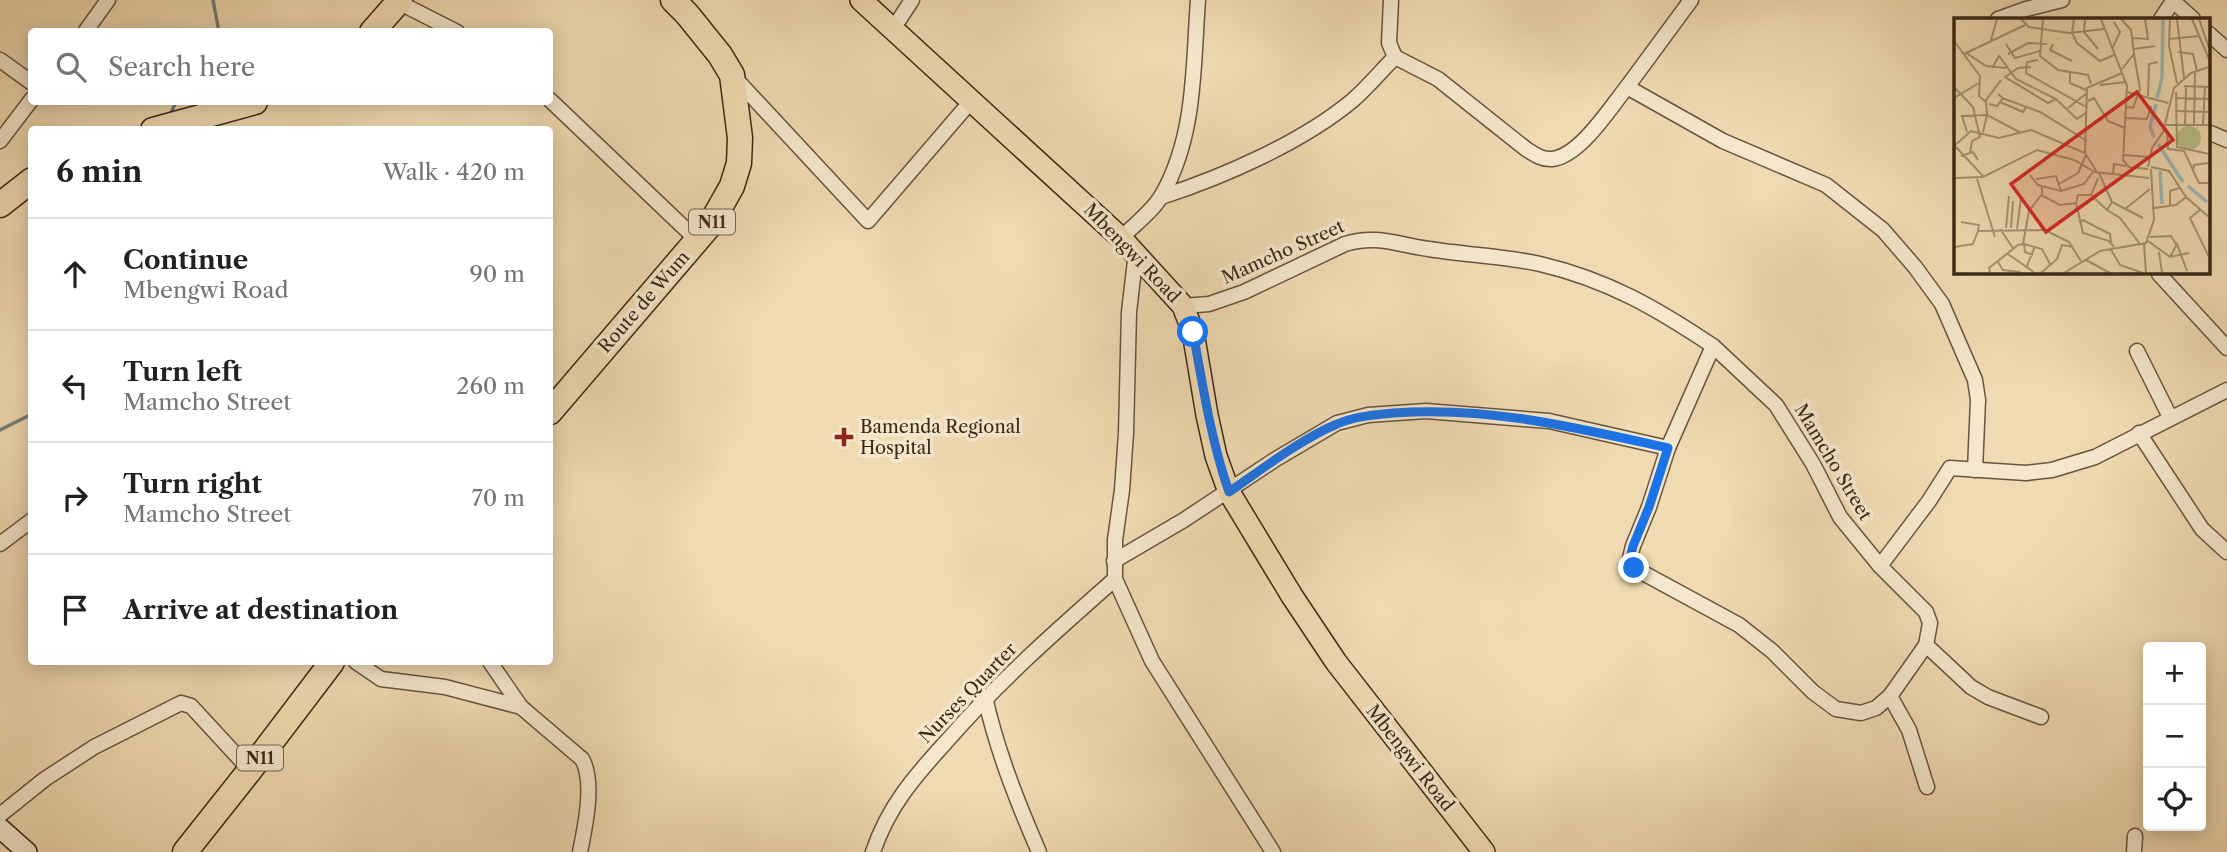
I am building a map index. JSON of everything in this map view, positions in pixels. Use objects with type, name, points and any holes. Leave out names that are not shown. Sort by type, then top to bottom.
[{"type":"highway","name":"Route de Wum","points":[[553,408],[710,225],[732,186],[739,163],[740,138],[732,75],[720,55],[673,0]]},
{"type":"highway","points":[[375,28],[399,1]]},
{"type":"highway","points":[[176,126],[245,105]]},
{"type":"highway","points":[[0,205],[28,183]]},
{"type":"highway","name":"N11","points":[[185,852],[330,665]]},
{"type":"main road","name":"Mbengwi Road","points":[[861,0],[1129,245],[1183,306],[1193,332],[1216,456],[1229,492],[1336,662],[1484,852]]},
{"type":"main road","points":[[0,828],[27,852]]},
{"type":"street","points":[[88,28],[108,0]]},
{"type":"street","points":[[893,29],[912,0]]},
{"type":"street","points":[[1198,0],[1188,125],[1182,151],[1161,197],[1129,245],[1122,490],[1114,561],[1115,579],[1152,660],[1273,852]]},
{"type":"street","points":[[1391,0],[1389,43],[1395,57],[1438,79],[1541,159],[1553,159],[1569,152],[1595,127],[1691,0]]},
{"type":"street","points":[[2001,18],[2062,0]]},
{"type":"street","points":[[399,1],[450,28]]},
{"type":"street","points":[[2162,18],[2173,1],[2192,18]]},
{"type":"street","points":[[2210,39],[2227,50]]},
{"type":"street","points":[[1161,197],[1253,161],[1314,127],[1353,100],[1395,57]]},
{"type":"street","points":[[0,60],[28,80]]},
{"type":"street","points":[[732,75],[868,221],[972,100]]},
{"type":"street","points":[[1627,87],[1723,141],[1826,185],[1883,230],[1942,304],[1975,380],[1978,401],[1975,470]]},
{"type":"street","points":[[553,103],[697,240]]},
{"type":"street","points":[[0,141],[28,104]]},
{"type":"street","points":[[2210,133],[2227,140]]},
{"type":"street","name":"Mamcho Street","points":[[1183,306],[1220,300],[1244,292],[1361,239],[1378,239],[1427,249],[1532,262],[1598,282],[1646,303],[1713,346],[1776,405],[1813,464],[1840,517],[1880,566],[1926,612],[1930,623],[1926,645]]},
{"type":"street","points":[[2159,274],[2227,348]]},
{"type":"street","points":[[1713,346],[1668,448],[1633,546],[1630,558],[1634,568],[1739,625],[1772,651],[1813,692],[1836,709],[1861,713],[1876,708],[1890,695],[1926,645],[1971,687],[1988,697],[2041,716]]},
{"type":"street","points":[[2137,351],[2170,417]]},
{"type":"street","points":[[1880,566],[1929,502],[1947,472],[1954,467],[2026,472],[2052,470],[2095,457],[2227,390]]},
{"type":"street","points":[[1114,561],[1337,423],[1368,415],[1426,411],[1549,421],[1668,448]]},
{"type":"street","points":[[2139,433],[2202,529],[2227,552]]},
{"type":"street","points":[[0,544],[28,523]]},
{"type":"street","name":"Nurses Quarter","points":[[873,852],[882,825],[909,783],[985,697],[1115,579]]},
{"type":"street","points":[[360,665],[381,679],[445,687],[521,707]]},
{"type":"street","points":[[492,665],[521,707],[582,759],[587,767],[589,789],[580,852]]},
{"type":"street","points":[[1890,695],[1909,730],[1927,787]]},
{"type":"street","points":[[985,697],[1004,767],[1039,852]]},
{"type":"street","points":[[0,816],[45,779],[94,747],[181,703],[191,706],[250,770]]},
{"type":"street","points":[[2134,852],[2135,836]]},
{"type":"waterway","points":[[213,0],[218,28]]},
{"type":"waterway","points":[[170,115],[175,105]]},
{"type":"waterway","points":[[0,430],[28,416]]},
{"type":"place","name":"Bamenda Regional Hospital","points":[[844,437]]},
{"type":"route","points":[[1193,332],[1216,456],[1229,492],[1276,459],[1337,423],[1368,415],[1426,411],[1549,421],[1668,448],[1633,546],[1630,558],[1634,568]]}]
